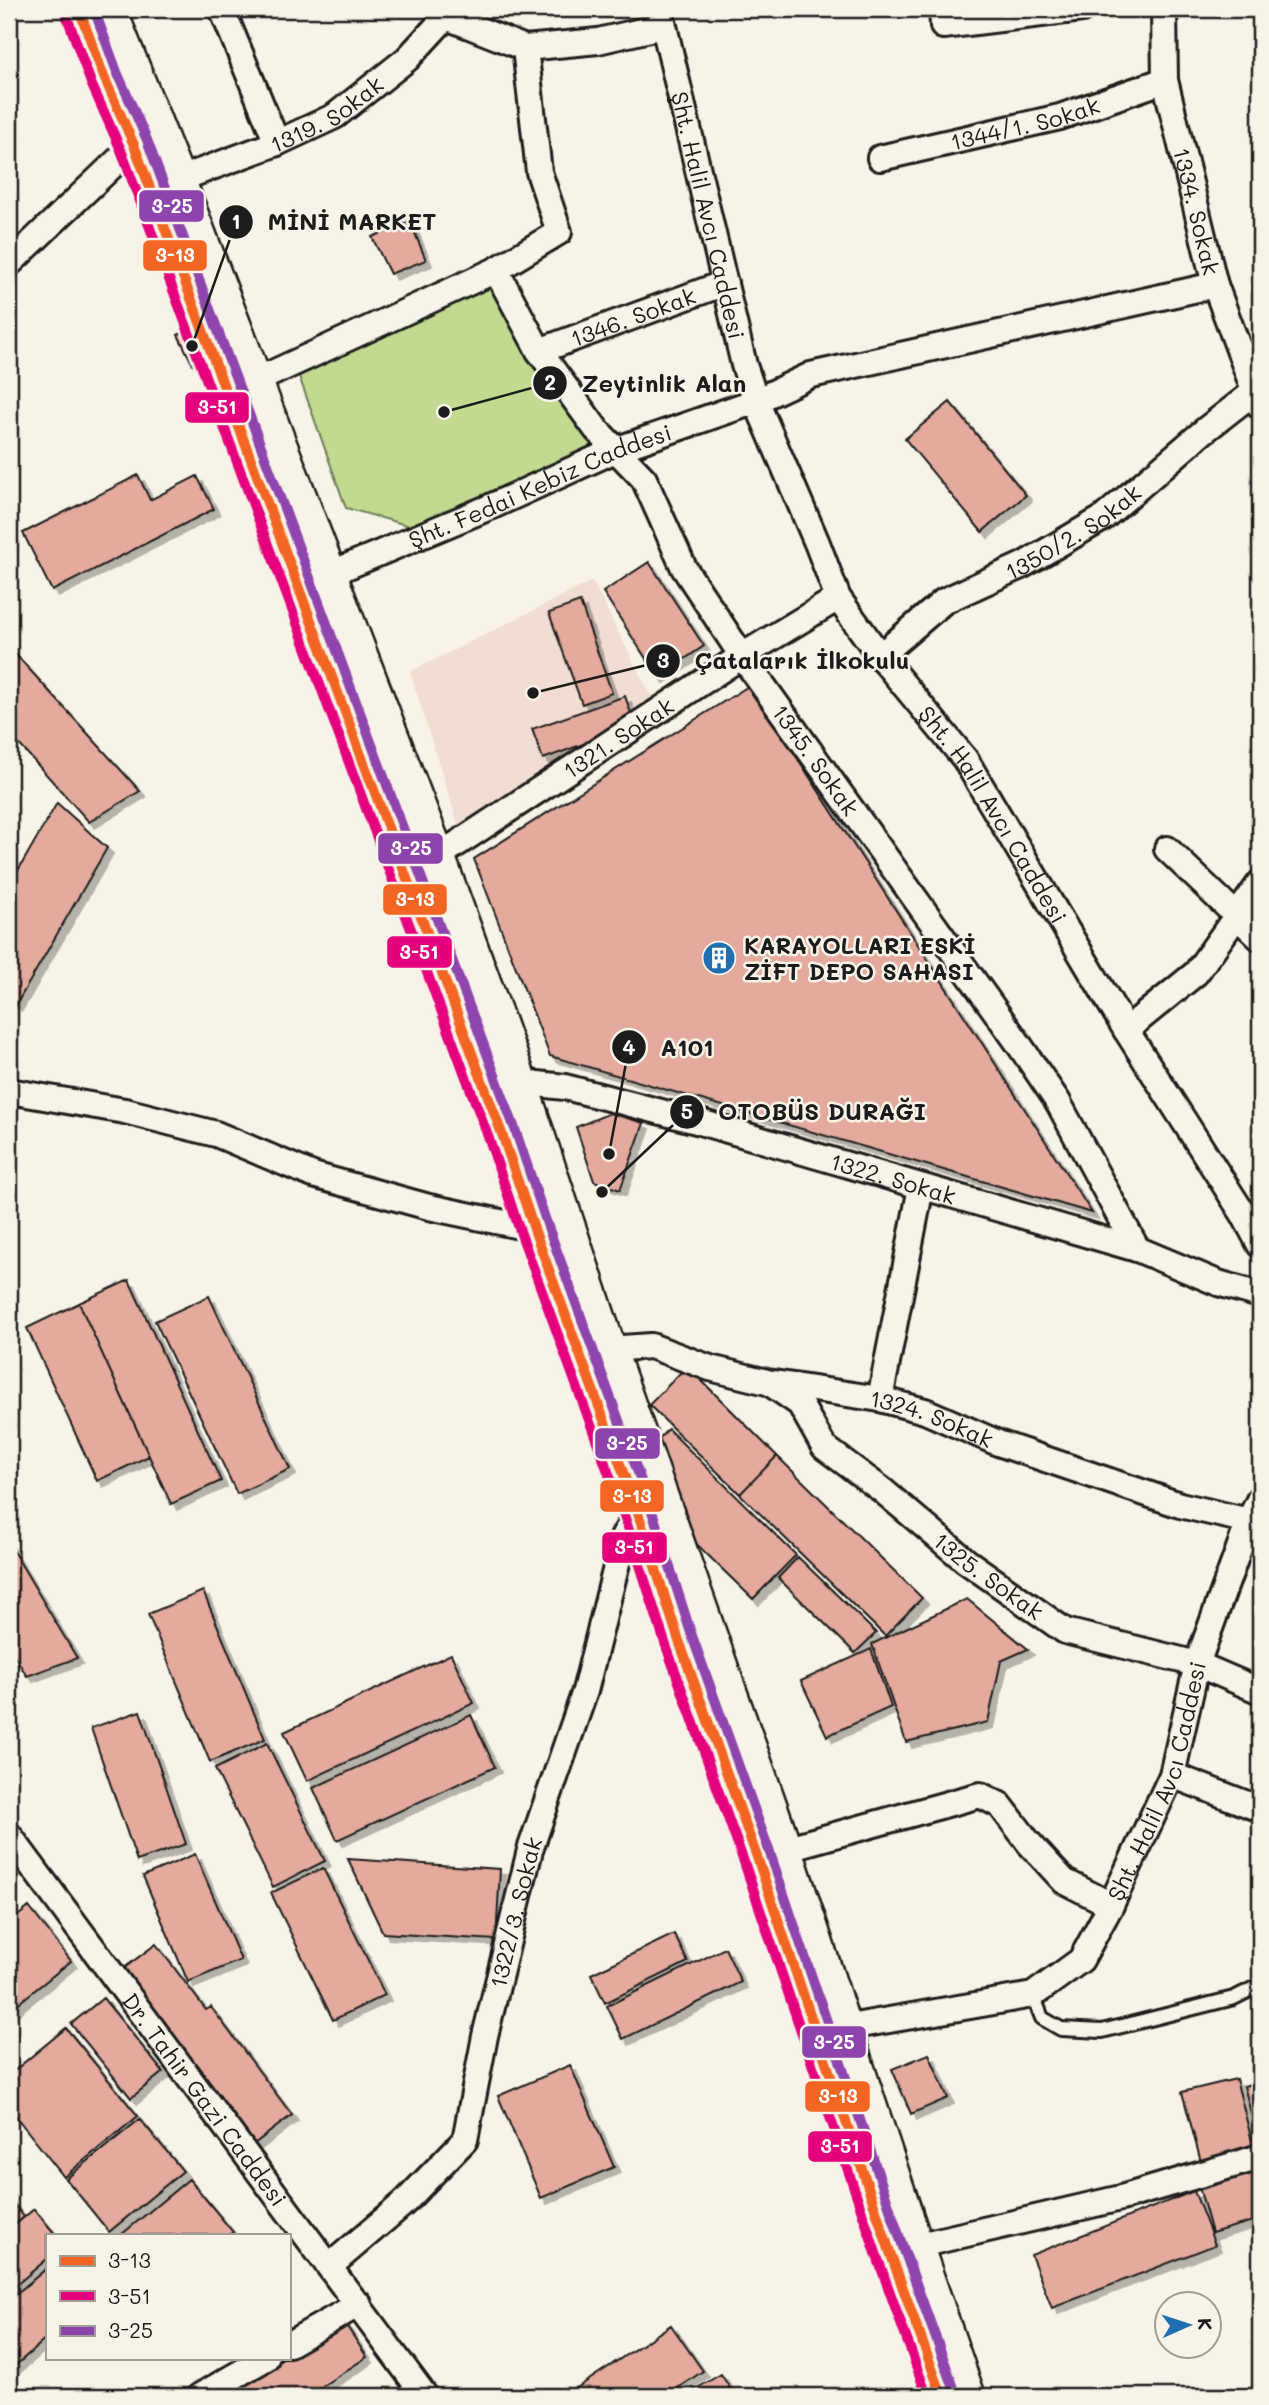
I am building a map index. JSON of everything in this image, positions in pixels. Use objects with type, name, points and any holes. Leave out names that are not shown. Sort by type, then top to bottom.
[{"type":"main road","points":[[79,9],[104,77],[134,145],[497,1121],[638,1513],[678,1638],[757,1857],[891,2255],[942,2396]]},
{"type":"main road","points":[[108,9],[177,180],[437,857],[519,1082],[608,1349],[784,1849],[967,2396]]},
{"type":"street","points":[[222,9],[277,143]]},
{"type":"street","points":[[942,9],[943,26],[1082,9]]},
{"type":"street","name":"1334. Sokak","points":[[1164,9],[1165,80],[1215,285],[1257,399]]},
{"type":"street","points":[[450,13],[525,48],[598,41],[661,17]]},
{"type":"street","name":"1319. Sokak","points":[[177,180],[277,143],[335,116],[407,59],[450,13]]},
{"type":"street","name":"Şht. Halil Avcı Caddesi","points":[[661,17],[744,365],[756,401],[838,598],[880,656],[965,759],[1126,1030],[1252,1211],[1260,1245]]},
{"type":"street","points":[[253,382],[496,270],[559,232],[539,172],[525,48]]},
{"type":"street","name":"1344/1. Sokak","points":[[880,158],[1060,117],[1165,80]]},
{"type":"street","points":[[9,264],[134,145]]},
{"type":"street","name":"1345. Sokak","points":[[496,270],[539,351],[596,429],[644,479],[684,568],[742,656],[1051,1092],[1137,1250]]},
{"type":"street","name":"1346. Sokak","points":[[539,351],[725,283]]},
{"type":"street","name":"Şht. Fedai Kebiz Caddesi","points":[[327,575],[615,450],[756,401],[811,375],[1215,285]]},
{"type":"street","name":"1350/2. Sokak","points":[[880,656],[944,601],[1023,565],[1103,518],[1204,431],[1257,399]]},
{"type":"street","name":"1321. Sokak","points":[[437,857],[742,656],[838,598]]},
{"type":"street","points":[[1167,849],[1260,938]]},
{"type":"street","points":[[1126,1030],[1196,973],[1260,883]]},
{"type":"street","name":"1322. Sokak","points":[[519,1082],[565,1087],[700,1122],[1137,1250],[1218,1283],[1260,1295]]},
{"type":"street","points":[[9,1091],[125,1111],[216,1134],[313,1175],[429,1207],[534,1229]]},
{"type":"street","points":[[880,1399],[921,1186]]},
{"type":"street","name":"1324. Sokak","points":[[608,1349],[651,1346],[710,1368],[767,1382],[880,1399],[925,1411],[999,1443],[1180,1504],[1249,1521]]},
{"type":"street","name":"1325. Sokak","points":[[767,1382],[800,1404],[824,1447],[882,1490],[966,1561],[1065,1631],[1197,1664],[1260,1691]]},
{"type":"street","name":"Şht. Halil Avcı Caddesi","points":[[784,1849],[980,1796],[1000,1805],[1029,1843],[1064,1881],[1111,1905],[1172,1774],[1197,1664],[1249,1521],[1260,1498]]},
{"type":"street","name":"1322/3. Sokak","points":[[330,2266],[405,2202],[465,2140],[485,2036],[530,1850],[585,1690],[624,1535],[638,1513]]},
{"type":"street","points":[[1172,1774],[1260,1809]]},
{"type":"street","name":"Dr. Tahir Gazi Caddesi","points":[[9,1835],[425,2396]]},
{"type":"street","points":[[843,2028],[1033,1995],[1081,1960],[1111,1905]]},
{"type":"street","points":[[915,2246],[1121,2198],[1260,2157]]},
{"type":"street","points":[[290,2343],[359,2304]]},
{"type":"street","points":[[200,2396],[263,2360]]},
{"type":"lane","points":[[1033,1995],[1042,2018],[1062,2029],[1102,2031],[1234,1998],[1260,1985]]},
{"type":"shaded area","points":[[592,581],[660,713],[461,834],[410,672]]},
{"type":"green space","points":[[493,281],[600,447],[417,528],[346,508],[299,376]]},
{"type":"building","points":[[410,221],[426,260],[390,274],[372,237]]},
{"type":"building","points":[[191,328],[205,357],[193,365],[178,335]]},
{"type":"building","points":[[950,402],[1026,495],[982,532],[905,439]]},
{"type":"building","points":[[138,475],[150,500],[197,476],[214,509],[52,591],[23,533]]},
{"type":"building","points":[[649,562],[704,646],[658,677],[603,592]]},
{"type":"building","points":[[580,602],[612,693],[582,704],[549,613]]},
{"type":"building","points":[[9,647],[140,791],[89,822],[9,733]]},
{"type":"building","name":"KARAYOLLARI ESKİ ZİFT DEPO SAHASI","points":[[750,685],[1092,1213],[550,1056],[474,859]]},
{"type":"building","points":[[625,696],[635,725],[543,759],[532,729]]},
{"type":"building","points":[[57,803],[107,848],[16,1005],[9,1001],[9,886]]},
{"type":"building","points":[[610,1113],[644,1123],[620,1190],[594,1181],[576,1127]]},
{"type":"building","points":[[129,1280],[221,1481],[171,1504],[79,1303]]},
{"type":"building","points":[[209,1296],[290,1469],[237,1494],[155,1321]]},
{"type":"building","points":[[79,1303],[149,1456],[97,1481],[27,1328]]},
{"type":"building","points":[[687,1366],[777,1456],[740,1494],[649,1405]]},
{"type":"building","points":[[668,1429],[796,1555],[753,1599],[680,1528],[653,1445]]},
{"type":"building","points":[[777,1456],[922,1598],[885,1636],[740,1494]]},
{"type":"building","points":[[9,1544],[77,1658],[27,1676],[9,1647]]},
{"type":"building","points":[[798,1557],[876,1633],[855,1653],[778,1578]]},
{"type":"building","points":[[203,1591],[265,1739],[210,1762],[148,1614]]},
{"type":"building","points":[[967,1599],[1028,1649],[1001,1661],[988,1722],[906,1742],[872,1644]]},
{"type":"building","points":[[871,1649],[891,1707],[827,1736],[801,1681]]},
{"type":"building","points":[[451,1654],[474,1703],[307,1781],[284,1732]]},
{"type":"building","points":[[140,1711],[186,1844],[137,1861],[91,1728]]},
{"type":"building","points":[[471,1715],[495,1767],[337,1840],[313,1788]]},
{"type":"building","points":[[267,1743],[325,1861],[273,1887],[215,1769]]},
{"type":"building","points":[[195,1854],[241,1960],[188,1982],[143,1876]]},
{"type":"building","points":[[348,1859],[500,1869],[496,1940],[383,1933]]},
{"type":"building","points":[[323,1868],[385,1995],[333,2020],[271,1893]]},
{"type":"building","points":[[29,1907],[71,1961],[9,2011],[9,1923]]},
{"type":"building","points":[[674,1934],[688,1962],[605,2003],[591,1974]]},
{"type":"building","points":[[156,1944],[206,2010],[211,2007],[292,2115],[250,2147],[119,1972]]},
{"type":"building","points":[[725,1948],[741,1982],[623,2039],[607,2006]]},
{"type":"building","points":[[103,1998],[163,2072],[131,2098],[71,2024]]},
{"type":"building","points":[[66,2028],[138,2116],[64,2177],[9,2108],[9,2075]]},
{"type":"building","points":[[929,2054],[948,2098],[911,2114],[892,2069]]},
{"type":"building","points":[[570,2065],[614,2167],[541,2198],[498,2096]]},
{"type":"building","points":[[1236,2079],[1254,2149],[1201,2162],[1182,2092]]},
{"type":"building","points":[[1260,2081],[1260,2132],[1256,2133],[1244,2086]]},
{"type":"building","points":[[140,2119],[183,2171],[109,2232],[66,2179]]},
{"type":"building","points":[[1260,2170],[1260,2219],[1212,2233],[1199,2187]]},
{"type":"building","points":[[189,2179],[233,2232],[230,2234],[122,2234]]},
{"type":"building","points":[[1194,2191],[1215,2245],[1052,2308],[1031,2255]]},
{"type":"building","points":[[9,2198],[24,2217],[9,2230]]},
{"type":"building","points":[[34,2209],[55,2234],[46,2234],[46,2260],[9,2291],[9,2230]]},
{"type":"building","points":[[46,2269],[46,2339],[9,2371],[9,2300]]},
{"type":"building","points":[[342,2319],[367,2357],[307,2396],[224,2396],[280,2360],[290,2360],[290,2353]]},
{"type":"building","points":[[671,2325],[703,2371],[666,2396],[565,2396]]},
{"type":"building","points":[[721,2374],[735,2396],[684,2396]]},
{"type":"building","points":[[1255,2390],[1258,2396],[1241,2396]]},
{"type":"transit line","name":"3-13","points":[[79,9],[104,77],[134,145],[502,1134],[638,1513],[678,1638],[757,1857],[891,2255],[942,2396]]},
{"type":"transit line","name":"3-25","points":[[94,9],[117,72],[147,140],[515,1129],[651,1508],[691,1633],[770,1853],[904,2250],[955,2391]]},
{"type":"transit line","name":"3-51","points":[[66,14],[91,83],[121,150],[489,1139],[625,1518],[665,1643],[744,1862],[927,2396]]},
{"type":"place","name":"MİNİ MARKET","points":[[192,346]]},
{"type":"place","name":"Zeytinlik Alan","points":[[444,412]]},
{"type":"place","name":"Çatalarık İlkokulu","points":[[533,693]]},
{"type":"place","name":"KARAYOLLARI ESKİ ZİFT DEPO SAHASI","points":[[719,958]]},
{"type":"place","name":"A101","points":[[609,1154]]},
{"type":"place","name":"OTOBÜS DURAĞI","points":[[602,1192]]}]
